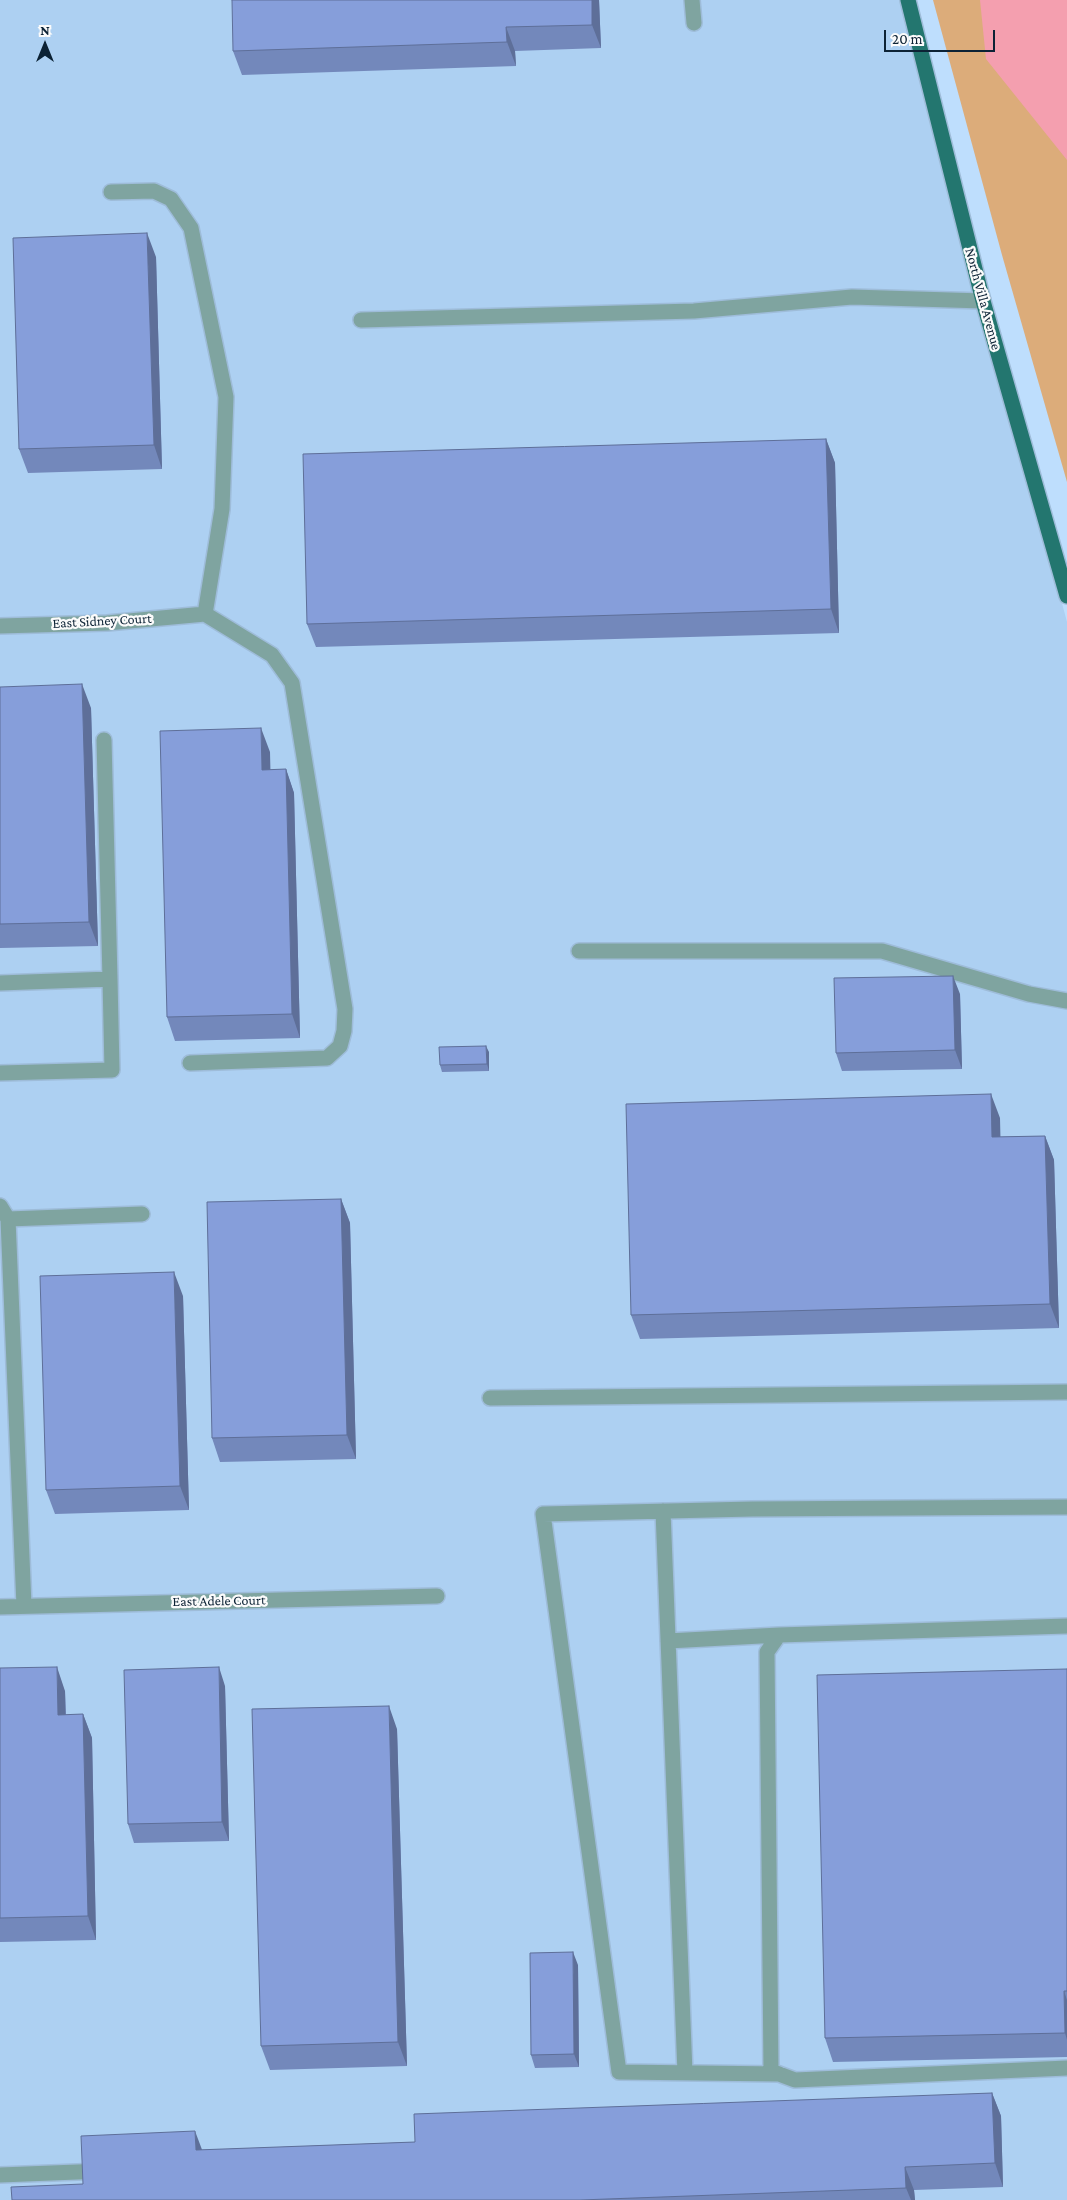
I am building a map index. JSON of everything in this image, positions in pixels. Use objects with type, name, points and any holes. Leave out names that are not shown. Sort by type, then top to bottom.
[{"type":"main road","name":"North Villa Avenue","points":[[908,0],[983,301],[1067,596]]},
{"type":"street","points":[[692,0],[694,23]]},
{"type":"street","points":[[111,192],[154,191],[171,199],[191,228],[226,397],[222,509],[205,614],[272,655],[292,683],[345,1009],[344,1031],[340,1046],[327,1058],[190,1063]]},
{"type":"street","points":[[361,320],[694,311],[852,297],[983,301]]},
{"type":"street","name":"East Sidney Court","points":[[0,626],[107,623],[205,614]]},
{"type":"street","points":[[0,1073],[112,1070],[104,740]]},
{"type":"street","points":[[579,951],[882,951],[1029,994],[1067,1001]]},
{"type":"street","points":[[0,983],[110,979]]},
{"type":"street","points":[[0,1206],[8,1219],[24,1606]]},
{"type":"street","points":[[8,1219],[142,1214]]},
{"type":"street","points":[[490,1398],[1067,1392]]},
{"type":"street","points":[[779,2074],[618,2072],[543,1514],[1067,1507]]},
{"type":"street","points":[[663,1512],[685,2073]]},
{"type":"street","name":"East Adele Court","points":[[0,1607],[437,1596]]},
{"type":"street","points":[[668,1641],[779,1635],[1067,1626]]},
{"type":"street","points":[[779,1635],[767,1652],[771,2071],[795,2080],[1067,2068]]},
{"type":"street","points":[[0,2175],[114,2171]]},
{"type":"shaded area","points":[[0,0],[901,0],[1067,622],[1067,2200],[0,2200]]},
{"type":"shaded area","points":[[933,0],[1067,0],[1067,482],[1002,255]]},
{"type":"shaded area","points":[[980,0],[1067,0],[1067,160],[986,59]]},
{"type":"building","points":[[232,0],[592,0],[592,25],[506,27],[507,42],[233,51]]},
{"type":"building","points":[[147,233],[154,445],[19,449],[13,238]]},
{"type":"building","points":[[826,439],[831,609],[307,624],[303,454]]},
{"type":"building","points":[[82,684],[89,922],[0,924],[0,687]]},
{"type":"building","points":[[261,728],[262,770],[286,769],[292,1014],[167,1017],[160,731]]},
{"type":"building","points":[[953,976],[955,1050],[836,1053],[834,978]]},
{"type":"building","points":[[486,1046],[487,1064],[440,1065],[439,1047]]},
{"type":"building","points":[[991,1094],[992,1137],[1045,1136],[1050,1304],[631,1315],[626,1104]]},
{"type":"building","points":[[341,1199],[347,1435],[212,1438],[207,1202]]},
{"type":"building","points":[[174,1272],[180,1486],[46,1490],[40,1276]]},
{"type":"building","points":[[57,1667],[58,1715],[83,1714],[88,1916],[0,1918],[0,1668]]},
{"type":"building","points":[[219,1667],[222,1822],[128,1824],[124,1670]]},
{"type":"building","points":[[1067,1669],[1067,1991],[1064,1991],[1065,2033],[825,2038],[817,1675]]},
{"type":"building","points":[[389,1706],[398,2042],[261,2046],[252,1709]]},
{"type":"building","points":[[573,1952],[574,2054],[531,2055],[530,1953]]},
{"type":"building","points":[[992,2093],[995,2163],[905,2167],[906,2188],[580,2200],[12,2200],[11,2187],[83,2184],[81,2136],[195,2131],[196,2150],[415,2142],[414,2114]]}]
